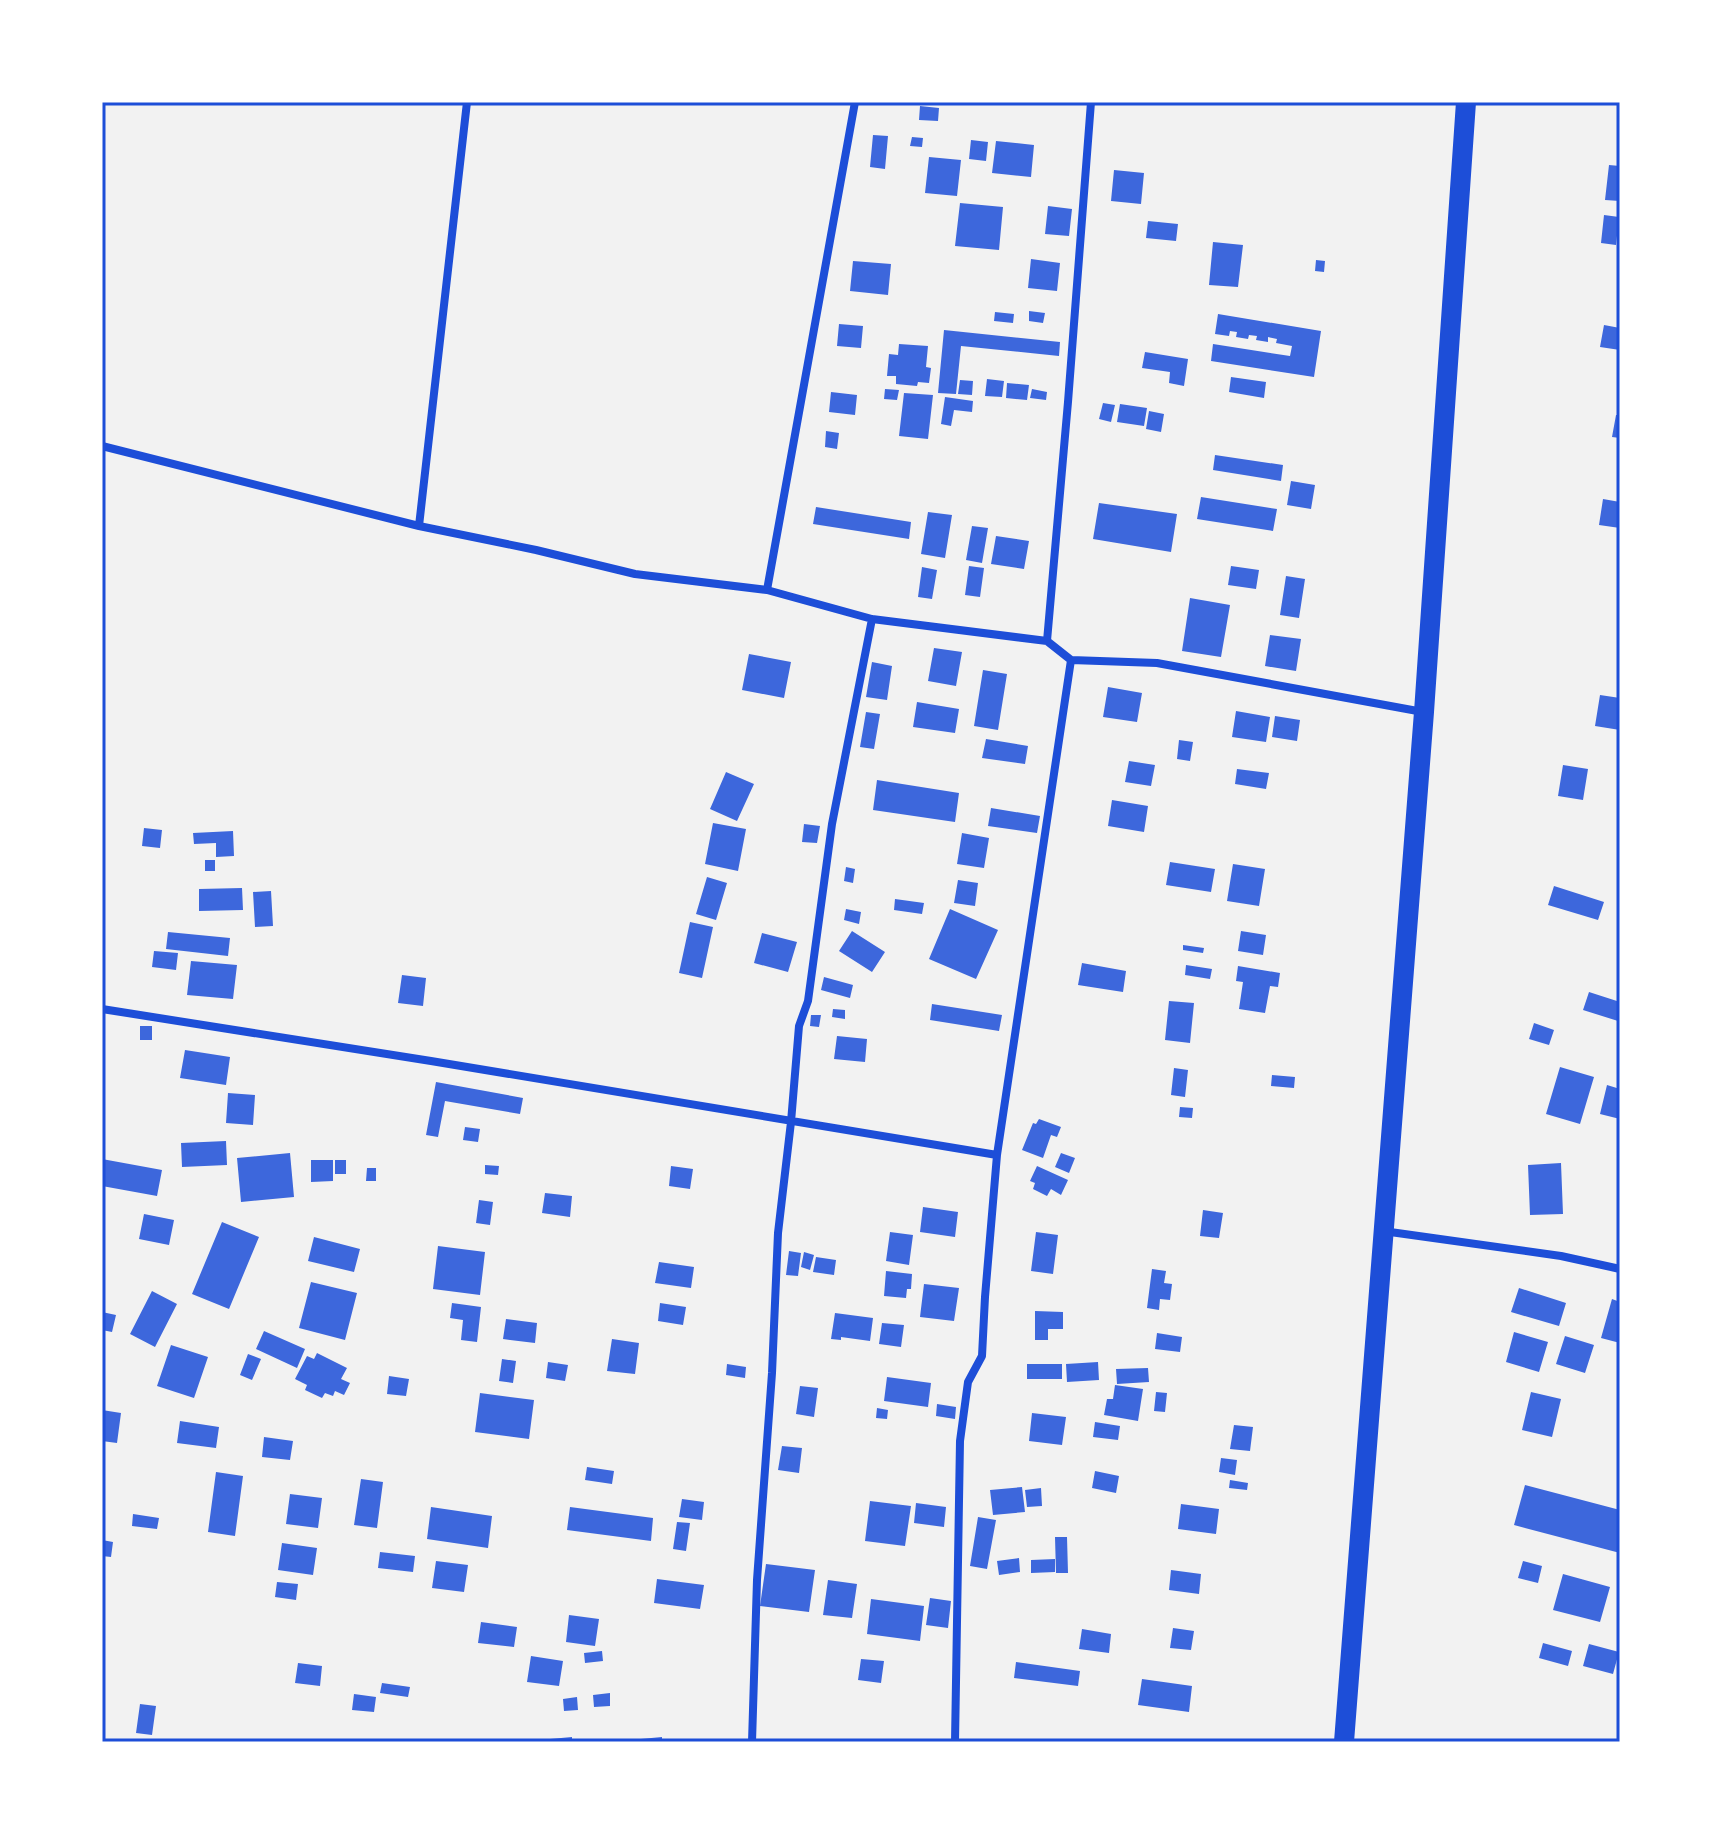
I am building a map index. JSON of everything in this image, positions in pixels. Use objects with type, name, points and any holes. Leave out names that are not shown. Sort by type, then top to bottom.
[{"type":"highway","points":[[1344,1742],[1424,712],[1466,102]]},
{"type":"street","points":[[419,526],[467,102]]},
{"type":"street","points":[[767,590],[855,102]]},
{"type":"street","points":[[1047,641],[1091,102]]},
{"type":"street","points":[[102,446],[419,526],[635,574],[767,590],[872,619],[1047,641],[1071,660],[1157,663],[1424,712]]},
{"type":"street","points":[[752,1742],[757,1580],[772,1373],[778,1233],[799,1026],[808,1001],[832,824],[872,619]]},
{"type":"street","points":[[955,1742],[960,1441],[968,1382],[982,1356],[997,1155],[1071,660]]},
{"type":"street","points":[[102,1009],[997,1155]]},
{"type":"street","points":[[1382,1231],[1561,1256],[1620,1269]]},
{"type":"building","points":[[920,106],[939,108],[938,121],[919,120]]},
{"type":"building","points":[[873,135],[888,136],[885,169],[870,167]]},
{"type":"building","points":[[912,137],[923,138],[922,147],[910,146]]},
{"type":"building","points":[[971,140],[988,142],[986,161],[969,159]]},
{"type":"building","points":[[996,141],[1034,145],[1031,177],[992,173]]},
{"type":"building","points":[[929,157],[961,160],[957,196],[925,193]]},
{"type":"building","points":[[1609,165],[1620,166],[1620,201],[1605,200]]},
{"type":"building","points":[[1114,170],[1144,173],[1141,204],[1111,201]]},
{"type":"building","points":[[960,203],[1003,207],[999,250],[955,246]]},
{"type":"building","points":[[1048,206],[1072,209],[1069,236],[1045,234]]},
{"type":"building","points":[[1604,215],[1619,217],[1616,245],[1601,243]]},
{"type":"building","points":[[1148,221],[1178,224],[1176,241],[1146,238]]},
{"type":"building","points":[[1213,242],[1243,245],[1238,287],[1209,285]]},
{"type":"building","points":[[1031,259],[1060,263],[1057,291],[1028,288]]},
{"type":"building","points":[[1316,260],[1325,261],[1324,272],[1315,271]]},
{"type":"building","points":[[853,261],[891,264],[888,295],[850,291]]},
{"type":"building","points":[[1029,311],[1045,313],[1043,323],[1029,321]]},
{"type":"building","points":[[995,312],[1014,314],[1013,323],[994,321]]},
{"type":"building","points":[[1218,314],[1321,331],[1314,377],[1211,361],[1213,344],[1290,356],[1292,346],[1276,343],[1277,339],[1268,337],[1268,342],[1256,340],[1257,336],[1249,335],[1248,339],[1236,337],[1237,332],[1230,331],[1229,336],[1215,334]]},
{"type":"building","points":[[839,324],[863,326],[861,348],[837,346]]},
{"type":"building","points":[[1604,325],[1620,328],[1620,350],[1600,347]]},
{"type":"building","points":[[944,330],[1060,342],[1059,356],[961,346],[956,394],[938,393]]},
{"type":"building","points":[[899,344],[928,346],[926,367],[931,368],[929,383],[918,382],[917,386],[896,384],[896,376],[887,376],[889,354],[898,355]]},
{"type":"building","points":[[1145,352],[1188,359],[1184,386],[1169,383],[1170,372],[1142,368]]},
{"type":"building","points":[[1231,377],[1266,382],[1264,398],[1229,392]]},
{"type":"building","points":[[987,379],[1004,381],[1002,397],[985,396]]},
{"type":"building","points":[[960,380],[973,381],[972,395],[958,394]]},
{"type":"building","points":[[1007,383],[1029,385],[1027,400],[1006,398]]},
{"type":"building","points":[[885,389],[899,390],[897,400],[884,399]]},
{"type":"building","points":[[1032,389],[1047,392],[1046,400],[1030,398]]},
{"type":"building","points":[[831,392],[857,395],[855,415],[829,412]]},
{"type":"building","points":[[904,393],[933,395],[928,439],[899,436]]},
{"type":"building","points":[[945,397],[973,401],[972,412],[954,410],[951,426],[941,424]]},
{"type":"building","points":[[1103,403],[1115,405],[1111,422],[1099,419]]},
{"type":"building","points":[[1120,404],[1147,408],[1144,426],[1117,422]]},
{"type":"building","points":[[1149,411],[1164,414],[1161,432],[1146,429]]},
{"type":"building","points":[[1616,415],[1620,415],[1620,438],[1612,437]]},
{"type":"building","points":[[826,431],[839,433],[837,449],[825,447]]},
{"type":"building","points":[[1215,455],[1283,465],[1281,481],[1213,470]]},
{"type":"building","points":[[1291,481],[1315,485],[1311,509],[1287,505]]},
{"type":"building","points":[[1201,497],[1277,509],[1273,531],[1197,519]]},
{"type":"building","points":[[1603,499],[1620,502],[1620,528],[1599,525]]},
{"type":"building","points":[[1099,503],[1177,514],[1171,552],[1093,539]]},
{"type":"building","points":[[816,507],[911,522],[909,539],[813,524]]},
{"type":"building","points":[[928,512],[952,515],[945,558],[921,554]]},
{"type":"building","points":[[972,526],[988,528],[982,563],[966,560]]},
{"type":"building","points":[[996,536],[1029,541],[1024,569],[991,564]]},
{"type":"building","points":[[969,566],[984,568],[980,597],[965,595]]},
{"type":"building","points":[[1231,566],[1259,570],[1256,589],[1228,585]]},
{"type":"building","points":[[922,567],[937,570],[932,599],[918,597]]},
{"type":"building","points":[[1286,576],[1305,579],[1299,618],[1280,615]]},
{"type":"building","points":[[1190,598],[1230,605],[1221,657],[1182,651]]},
{"type":"building","points":[[1270,635],[1301,639],[1296,671],[1265,666]]},
{"type":"building","points":[[934,648],[962,652],[956,686],[928,681]]},
{"type":"building","points":[[749,654],[791,662],[784,698],[742,690]]},
{"type":"building","points":[[872,662],[892,666],[887,700],[866,697]]},
{"type":"building","points":[[983,670],[1007,674],[998,730],[974,726]]},
{"type":"building","points":[[1108,687],[1142,693],[1137,722],[1103,717]]},
{"type":"building","points":[[1600,695],[1620,698],[1620,730],[1595,726]]},
{"type":"building","points":[[917,702],[959,709],[955,733],[913,727]]},
{"type":"building","points":[[1236,711],[1270,717],[1266,742],[1232,737]]},
{"type":"building","points":[[866,712],[880,714],[874,749],[860,747]]},
{"type":"building","points":[[1275,716],[1300,720],[1297,741],[1272,737]]},
{"type":"building","points":[[986,739],[1028,746],[1025,764],[982,758]]},
{"type":"building","points":[[1179,740],[1193,742],[1190,761],[1177,759]]},
{"type":"building","points":[[1129,761],[1155,765],[1151,786],[1125,782]]},
{"type":"building","points":[[1563,765],[1588,769],[1583,800],[1558,796]]},
{"type":"building","points":[[1237,769],[1269,773],[1266,789],[1235,784]]},
{"type":"building","points":[[726,772],[754,784],[737,821],[710,809]]},
{"type":"building","points":[[877,780],[959,793],[955,822],[873,810]]},
{"type":"building","points":[[1112,800],[1148,806],[1144,832],[1108,826]]},
{"type":"building","points":[[991,808],[1040,816],[1037,833],[988,826]]},
{"type":"building","points":[[713,823],[746,829],[738,871],[705,864]]},
{"type":"building","points":[[804,824],[820,826],[817,843],[802,842]]},
{"type":"building","points":[[144,828],[162,830],[160,848],[142,846]]},
{"type":"building","points":[[233,831],[234,856],[216,857],[216,843],[194,844],[193,833]]},
{"type":"building","points":[[962,833],[989,838],[984,868],[957,864]]},
{"type":"building","points":[[205,860],[215,860],[215,871],[205,871]]},
{"type":"building","points":[[1170,862],[1215,869],[1211,892],[1166,885]]},
{"type":"building","points":[[1233,864],[1265,869],[1259,906],[1227,901]]},
{"type":"building","points":[[846,867],[855,869],[853,883],[844,881]]},
{"type":"building","points":[[707,877],[727,883],[716,920],[696,914]]},
{"type":"building","points":[[958,880],[978,883],[975,906],[954,903]]},
{"type":"building","points":[[1554,886],[1604,902],[1598,920],[1548,905]]},
{"type":"building","points":[[242,888],[243,910],[199,911],[199,889]]},
{"type":"building","points":[[271,891],[273,926],[255,927],[253,892]]},
{"type":"building","points":[[895,899],[924,903],[922,914],[894,910]]},
{"type":"building","points":[[846,909],[861,912],[859,924],[844,920]]},
{"type":"building","points":[[950,909],[998,930],[976,979],[929,959]]},
{"type":"building","points":[[690,922],[713,927],[702,978],[679,973]]},
{"type":"building","points":[[852,931],[885,952],[872,972],[839,951]]},
{"type":"building","points":[[1241,931],[1266,935],[1263,955],[1238,951]]},
{"type":"building","points":[[168,932],[230,938],[228,956],[166,949]]},
{"type":"building","points":[[762,933],[797,942],[788,972],[754,963]]},
{"type":"building","points":[[1183,945],[1204,948],[1203,953],[1183,950]]},
{"type":"building","points":[[154,951],[178,953],[176,970],[152,967]]},
{"type":"building","points":[[191,961],[237,965],[233,999],[187,995]]},
{"type":"building","points":[[1082,963],[1126,971],[1123,992],[1078,985]]},
{"type":"building","points":[[1186,965],[1212,969],[1210,979],[1185,975]]},
{"type":"building","points":[[1238,966],[1280,973],[1278,987],[1270,986],[1265,1013],[1239,1009],[1243,982],[1236,981]]},
{"type":"building","points":[[402,975],[426,978],[423,1006],[398,1003]]},
{"type":"building","points":[[824,977],[853,985],[850,998],[821,990]]},
{"type":"building","points":[[1589,992],[1620,1002],[1618,1021],[1583,1010]]},
{"type":"building","points":[[1169,1001],[1194,1003],[1190,1043],[1165,1040]]},
{"type":"building","points":[[932,1004],[1002,1015],[999,1031],[930,1020]]},
{"type":"building","points":[[833,1009],[845,1010],[845,1019],[832,1017]]},
{"type":"building","points":[[811,1015],[821,1015],[819,1027],[810,1026]]},
{"type":"building","points":[[1534,1023],[1554,1030],[1549,1045],[1529,1039]]},
{"type":"building","points":[[140,1026],[152,1026],[152,1040],[140,1040]]},
{"type":"building","points":[[837,1036],[867,1039],[865,1062],[834,1059]]},
{"type":"building","points":[[185,1050],[230,1057],[226,1085],[180,1078]]},
{"type":"building","points":[[1560,1067],[1594,1077],[1580,1124],[1546,1114]]},
{"type":"building","points":[[1174,1068],[1188,1070],[1185,1097],[1171,1095]]},
{"type":"building","points":[[1272,1075],[1295,1077],[1294,1088],[1271,1086]]},
{"type":"building","points":[[436,1082],[523,1098],[520,1114],[445,1101],[438,1137],[426,1135]]},
{"type":"building","points":[[1607,1085],[1620,1089],[1620,1119],[1600,1114]]},
{"type":"building","points":[[228,1093],[255,1095],[253,1125],[226,1123]]},
{"type":"building","points":[[1180,1107],[1193,1108],[1192,1118],[1179,1117]]},
{"type":"building","points":[[1039,1119],[1061,1127],[1057,1137],[1051,1135],[1043,1158],[1022,1150],[1033,1123],[1036,1124]]},
{"type":"building","points":[[465,1127],[480,1129],[478,1142],[463,1140]]},
{"type":"building","points":[[226,1141],[227,1165],[182,1167],[181,1143]]},
{"type":"building","points":[[290,1153],[294,1197],[241,1202],[237,1158]]},
{"type":"building","points":[[1061,1153],[1075,1158],[1069,1173],[1055,1167]]},
{"type":"building","points":[[102,1159],[162,1170],[157,1196],[102,1186]]},
{"type":"building","points":[[311,1160],[333,1160],[333,1181],[311,1182]]},
{"type":"building","points":[[335,1160],[346,1160],[346,1174],[335,1174]]},
{"type":"building","points":[[1561,1163],[1563,1214],[1530,1215],[1528,1165]]},
{"type":"building","points":[[485,1165],[499,1166],[498,1175],[485,1174]]},
{"type":"building","points":[[671,1166],[693,1169],[690,1189],[669,1186]]},
{"type":"building","points":[[1037,1166],[1068,1180],[1061,1195],[1051,1189],[1047,1196],[1033,1189],[1035,1183],[1030,1181]]},
{"type":"building","points":[[367,1168],[376,1168],[376,1181],[366,1181]]},
{"type":"building","points":[[545,1193],[572,1196],[570,1217],[542,1213]]},
{"type":"building","points":[[479,1200],[493,1202],[490,1225],[476,1223]]},
{"type":"building","points":[[923,1207],[958,1212],[955,1237],[920,1232]]},
{"type":"building","points":[[1203,1210],[1223,1213],[1219,1238],[1200,1236]]},
{"type":"building","points":[[144,1214],[174,1220],[169,1245],[139,1239]]},
{"type":"building","points":[[222,1222],[259,1237],[229,1309],[192,1294]]},
{"type":"building","points":[[890,1232],[913,1235],[909,1265],[886,1261]]},
{"type":"building","points":[[1036,1232],[1058,1235],[1053,1274],[1031,1271]]},
{"type":"building","points":[[314,1237],[360,1249],[354,1272],[308,1261]]},
{"type":"building","points":[[438,1246],[485,1252],[480,1295],[433,1289]]},
{"type":"building","points":[[789,1251],[801,1253],[798,1276],[786,1275]]},
{"type":"building","points":[[804,1252],[814,1255],[810,1270],[801,1267]]},
{"type":"building","points":[[816,1257],[836,1260],[834,1275],[813,1272]]},
{"type":"building","points":[[659,1262],[694,1267],[691,1288],[655,1283]]},
{"type":"building","points":[[1152,1269],[1166,1271],[1164,1283],[1172,1284],[1170,1300],[1160,1299],[1159,1310],[1147,1308]]},
{"type":"building","points":[[886,1271],[912,1274],[911,1289],[907,1289],[906,1298],[884,1296]]},
{"type":"building","points":[[311,1282],[357,1293],[345,1340],[299,1328]]},
{"type":"building","points":[[924,1284],[959,1288],[954,1321],[920,1317]]},
{"type":"building","points":[[1519,1288],[1566,1303],[1559,1326],[1511,1312]]},
{"type":"building","points":[[152,1291],[177,1304],[155,1347],[130,1334]]},
{"type":"building","points":[[1612,1299],[1620,1302],[1620,1343],[1601,1338]]},
{"type":"building","points":[[452,1303],[481,1307],[477,1342],[461,1340],[463,1320],[450,1318]]},
{"type":"building","points":[[660,1303],[686,1307],[683,1325],[658,1321]]},
{"type":"building","points":[[1035,1311],[1063,1312],[1063,1329],[1048,1329],[1048,1340],[1035,1340]]},
{"type":"building","points":[[102,1312],[116,1315],[112,1332],[102,1330]]},
{"type":"building","points":[[835,1313],[873,1318],[870,1341],[841,1337],[841,1340],[831,1339]]},
{"type":"building","points":[[506,1319],[537,1323],[535,1343],[503,1339]]},
{"type":"building","points":[[882,1323],[904,1325],[901,1347],[879,1344]]},
{"type":"building","points":[[264,1331],[305,1349],[297,1368],[256,1349]]},
{"type":"building","points":[[1514,1332],[1548,1342],[1539,1372],[1506,1362]]},
{"type":"building","points":[[1157,1333],[1182,1337],[1180,1352],[1155,1349]]},
{"type":"building","points":[[1565,1336],[1594,1345],[1585,1373],[1556,1364]]},
{"type":"building","points":[[612,1339],[639,1343],[635,1374],[607,1371]]},
{"type":"building","points":[[171,1345],[208,1357],[194,1398],[157,1386]]},
{"type":"building","points":[[317,1353],[347,1368],[341,1379],[350,1383],[344,1395],[335,1391],[333,1396],[325,1393],[322,1398],[305,1390],[307,1385],[295,1379],[307,1356],[314,1359]]},
{"type":"building","points":[[248,1354],[261,1359],[252,1380],[240,1375]]},
{"type":"building","points":[[502,1359],[516,1361],[513,1383],[499,1381]]},
{"type":"building","points":[[548,1362],[568,1365],[565,1381],[546,1378]]},
{"type":"building","points":[[1098,1362],[1099,1380],[1067,1382],[1066,1364]]},
{"type":"building","points":[[727,1364],[746,1367],[745,1378],[726,1375]]},
{"type":"building","points":[[1027,1364],[1062,1364],[1062,1379],[1027,1379]]},
{"type":"building","points":[[1148,1368],[1149,1382],[1117,1384],[1116,1369]]},
{"type":"building","points":[[389,1376],[409,1379],[406,1396],[387,1394]]},
{"type":"building","points":[[887,1377],[931,1383],[928,1407],[884,1401]]},
{"type":"building","points":[[1115,1385],[1143,1389],[1138,1421],[1104,1415],[1107,1399],[1113,1399]]},
{"type":"building","points":[[800,1386],[818,1388],[814,1417],[796,1414]]},
{"type":"building","points":[[1156,1392],[1167,1393],[1165,1412],[1154,1411]]},
{"type":"building","points":[[1531,1392],[1561,1399],[1552,1437],[1522,1430]]},
{"type":"building","points":[[480,1393],[534,1400],[529,1439],[475,1432]]},
{"type":"building","points":[[937,1404],[956,1407],[955,1419],[936,1416]]},
{"type":"building","points":[[877,1408],[888,1410],[887,1419],[876,1418]]},
{"type":"building","points":[[102,1410],[121,1413],[117,1443],[102,1441]]},
{"type":"building","points":[[1032,1413],[1066,1417],[1062,1445],[1029,1441]]},
{"type":"building","points":[[180,1421],[219,1427],[216,1448],[177,1443]]},
{"type":"building","points":[[1095,1422],[1120,1426],[1118,1440],[1093,1437]]},
{"type":"building","points":[[1234,1425],[1253,1427],[1250,1451],[1230,1449]]},
{"type":"building","points":[[264,1437],[293,1441],[290,1460],[262,1457]]},
{"type":"building","points":[[782,1446],[802,1448],[799,1473],[778,1470]]},
{"type":"building","points":[[1221,1458],[1237,1460],[1235,1475],[1219,1472]]},
{"type":"building","points":[[587,1467],[614,1471],[612,1484],[585,1480]]},
{"type":"building","points":[[1095,1471],[1119,1476],[1116,1493],[1092,1488]]},
{"type":"building","points":[[216,1472],[243,1476],[235,1536],[208,1532]]},
{"type":"building","points":[[361,1479],[383,1482],[377,1528],[354,1525]]},
{"type":"building","points":[[1230,1480],[1248,1483],[1247,1490],[1229,1488]]},
{"type":"building","points":[[1525,1485],[1620,1510],[1620,1553],[1514,1525]]},
{"type":"building","points":[[1022,1487],[1025,1512],[993,1515],[990,1490]]},
{"type":"building","points":[[1041,1488],[1042,1506],[1027,1507],[1025,1490]]},
{"type":"building","points":[[290,1494],[322,1498],[318,1528],[286,1524]]},
{"type":"building","points":[[682,1499],[704,1502],[702,1520],[679,1517]]},
{"type":"building","points":[[870,1501],[911,1506],[905,1546],[865,1541]]},
{"type":"building","points":[[916,1503],[946,1507],[944,1527],[914,1523]]},
{"type":"building","points":[[1181,1504],[1219,1509],[1216,1534],[1178,1529]]},
{"type":"building","points":[[431,1507],[492,1516],[488,1548],[427,1539]]},
{"type":"building","points":[[570,1507],[653,1518],[651,1541],[567,1530]]},
{"type":"building","points":[[133,1514],[159,1518],[157,1529],[132,1526]]},
{"type":"building","points":[[978,1517],[996,1520],[987,1569],[970,1566]]},
{"type":"building","points":[[677,1522],[690,1523],[686,1551],[673,1549]]},
{"type":"building","points":[[1055,1537],[1067,1537],[1068,1573],[1056,1573]]},
{"type":"building","points":[[102,1540],[113,1542],[111,1557],[102,1556]]},
{"type":"building","points":[[282,1543],[317,1548],[313,1575],[278,1570]]},
{"type":"building","points":[[380,1552],[415,1556],[413,1572],[378,1568]]},
{"type":"building","points":[[1019,1558],[1020,1572],[999,1575],[997,1561]]},
{"type":"building","points":[[1055,1559],[1055,1572],[1031,1573],[1031,1560]]},
{"type":"building","points":[[436,1561],[468,1565],[464,1592],[432,1588]]},
{"type":"building","points":[[1523,1561],[1542,1566],[1538,1583],[1518,1578]]},
{"type":"building","points":[[766,1564],[815,1570],[809,1612],[760,1606]]},
{"type":"building","points":[[1171,1570],[1201,1574],[1199,1594],[1169,1590]]},
{"type":"building","points":[[1563,1574],[1610,1587],[1600,1622],[1553,1610]]},
{"type":"building","points":[[657,1579],[704,1585],[700,1609],[654,1603]]},
{"type":"building","points":[[828,1580],[857,1584],[852,1618],[823,1615]]},
{"type":"building","points":[[277,1582],[298,1584],[296,1600],[275,1597]]},
{"type":"building","points":[[930,1598],[951,1601],[948,1628],[926,1625]]},
{"type":"building","points":[[871,1599],[924,1606],[920,1641],[867,1634]]},
{"type":"building","points":[[569,1615],[599,1619],[595,1646],[566,1642]]},
{"type":"building","points":[[481,1622],[517,1627],[514,1647],[478,1643]]},
{"type":"building","points":[[1173,1628],[1194,1631],[1191,1650],[1170,1648]]},
{"type":"building","points":[[1082,1629],[1111,1634],[1109,1653],[1079,1649]]},
{"type":"building","points":[[1543,1643],[1572,1651],[1568,1666],[1539,1658]]},
{"type":"building","points":[[1589,1644],[1619,1652],[1613,1674],[1583,1666]]},
{"type":"building","points":[[602,1651],[603,1661],[585,1663],[584,1653]]},
{"type":"building","points":[[531,1656],[563,1661],[559,1686],[527,1682]]},
{"type":"building","points":[[861,1659],[884,1661],[881,1683],[858,1680]]},
{"type":"building","points":[[1016,1662],[1080,1671],[1078,1686],[1014,1678]]},
{"type":"building","points":[[298,1663],[322,1666],[320,1686],[295,1683]]},
{"type":"building","points":[[1142,1679],[1192,1686],[1189,1712],[1138,1705]]},
{"type":"building","points":[[382,1683],[410,1687],[408,1697],[380,1693]]},
{"type":"building","points":[[610,1693],[610,1706],[594,1707],[593,1695]]},
{"type":"building","points":[[354,1694],[376,1697],[374,1712],[352,1710]]},
{"type":"building","points":[[577,1697],[578,1710],[564,1711],[563,1699]]},
{"type":"building","points":[[140,1704],[156,1706],[152,1735],[136,1733]]},
{"type":"building","points":[[572,1737],[572,1742],[539,1742],[539,1740]]},
{"type":"building","points":[[662,1737],[662,1742],[630,1740]]}]
